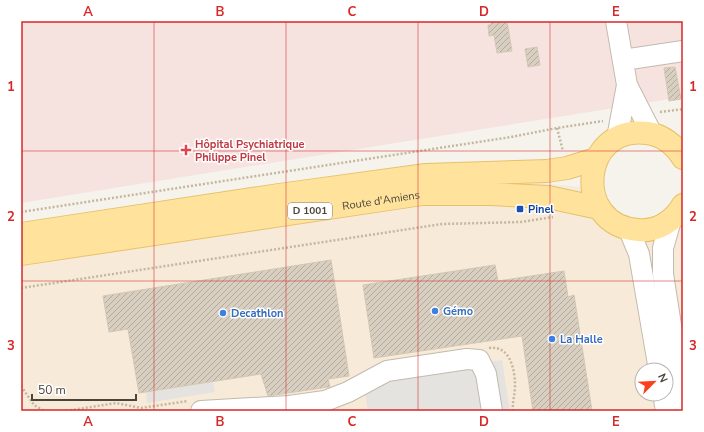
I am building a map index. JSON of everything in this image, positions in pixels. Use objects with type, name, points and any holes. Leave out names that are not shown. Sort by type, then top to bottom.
[{"type":"main road","points":[[677,213],[658,227],[644,231],[629,230],[612,222],[599,208],[592,192],[591,175],[596,159],[609,144],[617,138],[628,134],[640,132],[652,134],[665,139],[680,151]]},
{"type":"main road","name":"Route d'Amiens","points":[[21,234],[279,194],[426,174],[547,171],[567,168],[596,159]]},
{"type":"main road","name":"Route d'Amiens","points":[[21,254],[422,194],[548,197],[599,208]]},
{"type":"street","points":[[616,21],[631,112],[652,134]]},
{"type":"street","points":[[622,60],[683,51]]},
{"type":"street","points":[[617,138],[631,112]]},
{"type":"street","points":[[677,213],[663,248],[663,274],[683,402]]},
{"type":"street","points":[[629,230],[639,254],[658,362]]},
{"type":"street","points":[[197,405],[288,406],[325,401],[348,392],[387,371],[467,358],[479,360],[486,374],[492,411]]},
{"type":"path","points":[[21,212],[511,137],[562,127],[599,123],[631,112],[666,113],[683,110]]},
{"type":"path","points":[[21,288],[442,224],[521,222],[560,216]]},
{"type":"path","points":[[21,386],[34,405],[44,411]]},
{"type":"path","points":[[66,411],[116,403],[141,408],[197,405]]},
{"type":"shaded area","name":"Hôpital Psychiatrique Philippe Pinel","points":[[21,21],[683,21],[683,97],[21,203]]},
{"type":"shaded area","points":[[540,183],[580,187],[652,240],[683,187],[683,411],[21,411],[21,250]]},
{"type":"shaded area","points":[[502,360],[510,411],[368,411],[365,393],[388,378]]},
{"type":"shaded area","points":[[213,382],[215,392],[147,403],[146,392]]},
{"type":"building","points":[[491,21],[507,21],[512,51],[497,53],[494,35],[489,36],[488,25],[491,25]]},
{"type":"building","points":[[537,47],[540,65],[528,67],[525,49]]},
{"type":"building","points":[[675,67],[681,99],[669,101],[664,68]]},
{"type":"building","name":"Decathlon","points":[[331,260],[349,376],[328,379],[330,387],[268,396],[261,374],[139,393],[128,329],[109,332],[103,296]]},
{"type":"building","points":[[495,265],[498,281],[564,271],[568,297],[574,295],[592,411],[533,411],[522,336],[374,358],[363,285]]},
{"type":"place","name":"Hôpital Psychiatrique Philippe Pinel","points":[[186,150]]},
{"type":"place","name":"Pinel","points":[[520,209]]},
{"type":"place","name":"Gémo","points":[[435,311]]},
{"type":"place","name":"Decathlon","points":[[223,313]]},
{"type":"place","name":"La Halle","points":[[552,339]]}]
